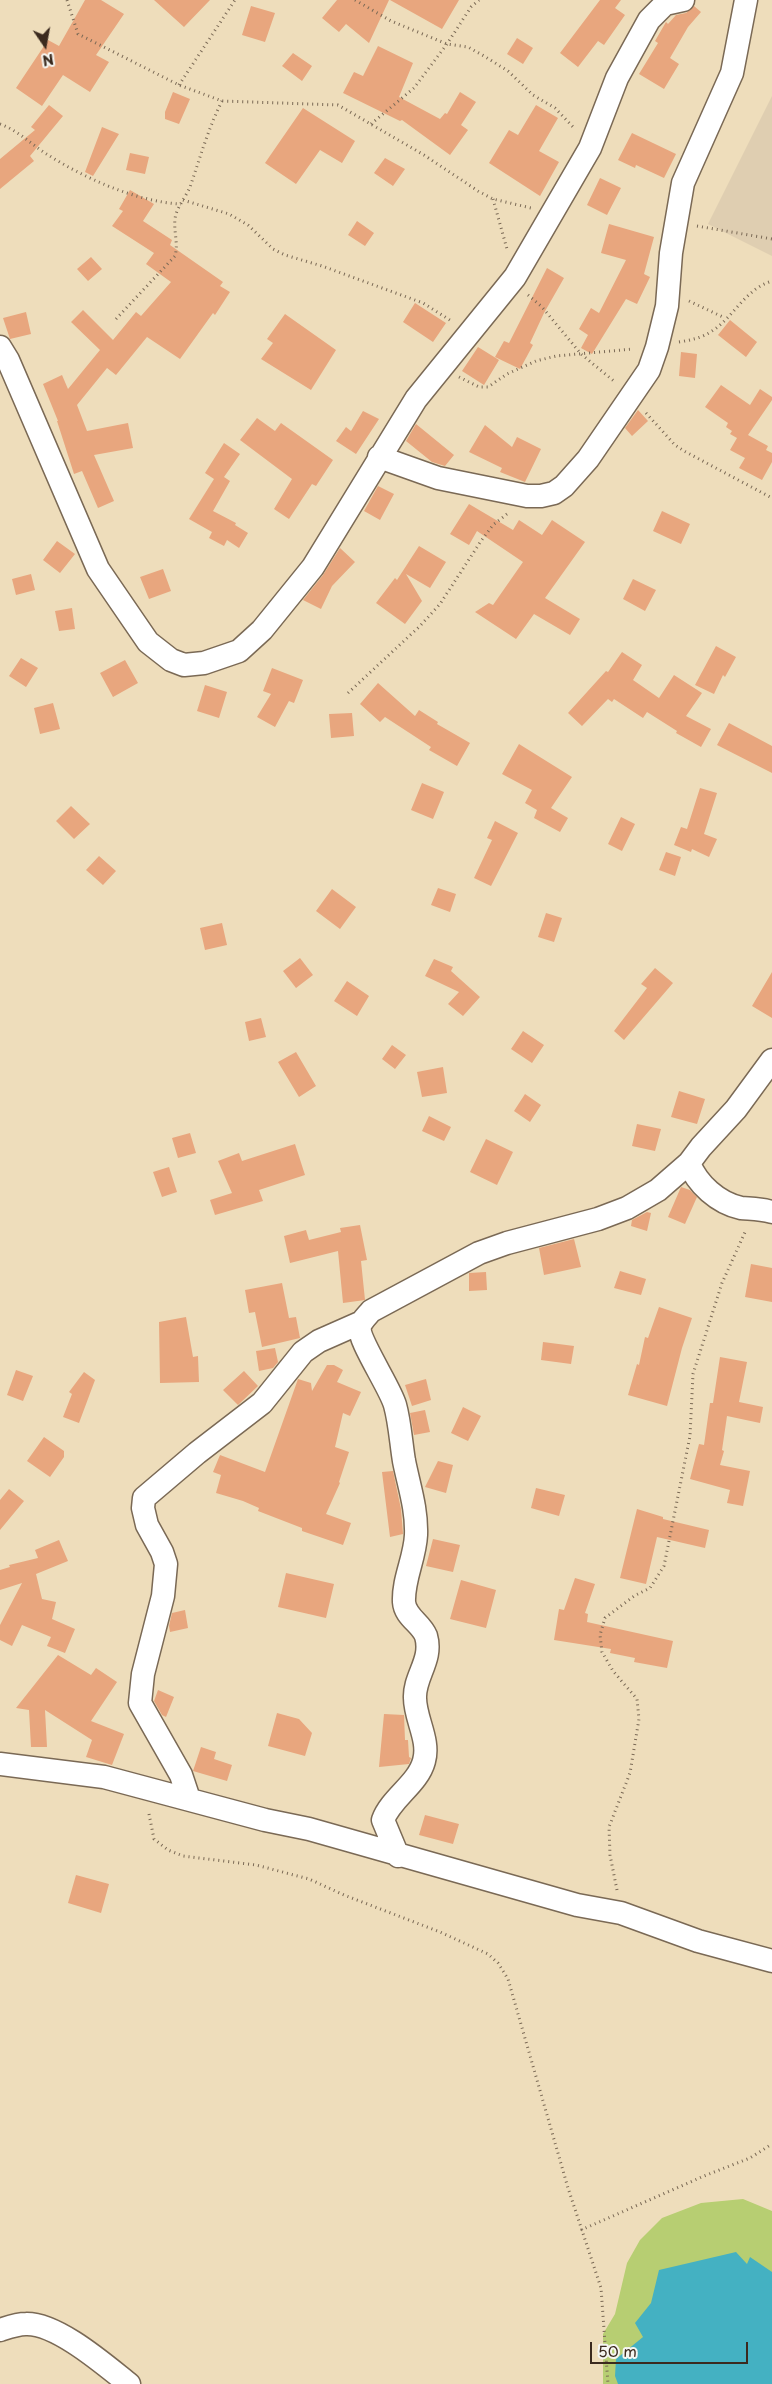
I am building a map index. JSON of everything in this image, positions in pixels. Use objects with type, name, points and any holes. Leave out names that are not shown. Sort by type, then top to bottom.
[{"type":"street","points":[[0,347],[8,360],[98,569],[148,642],[172,660],[184,665],[204,663],[238,651],[262,630],[313,568],[416,399],[515,277],[590,148],[617,78],[649,20],[665,4],[683,0]]},
{"type":"street","points":[[379,457],[438,478],[527,496],[541,496],[554,493],[564,486],[588,459],[649,370],[658,347],[667,306],[671,253],[683,183],[732,73],[746,0]]},
{"type":"street","points":[[398,1856],[384,1820],[423,1766],[425,1760],[424,1737],[414,1700],[428,1657],[426,1635],[406,1611],[404,1602],[405,1586],[416,1537],[413,1494],[405,1464],[395,1405],[374,1359],[361,1338],[360,1328],[362,1322],[371,1311],[479,1253],[507,1243],[598,1219],[628,1208],[658,1190],[689,1163],[736,1109],[772,1060]]},
{"type":"street","points":[[689,1163],[694,1177],[703,1187],[721,1199],[740,1208],[765,1210]]},
{"type":"street","points":[[189,1800],[181,1775],[143,1711],[139,1698],[150,1642],[163,1596],[166,1564],[162,1552],[147,1525],[144,1498],[262,1403],[303,1352],[319,1341],[362,1322]]},
{"type":"street","points":[[0,1764],[104,1777],[309,1829],[398,1856],[577,1905],[621,1913],[698,1941],[772,1961]]},
{"type":"street","points":[[0,2330],[29,2324],[47,2329],[78,2344],[129,2384]]},
{"type":"path","points":[[66,0],[78,34],[178,85],[222,101],[328,103],[338,105],[493,199],[554,211]]},
{"type":"path","points":[[178,85],[235,0]]},
{"type":"path","points":[[355,0],[391,21],[447,44],[468,47],[508,71],[533,95],[565,117],[590,148]]},
{"type":"path","points":[[371,124],[414,88],[447,44],[471,7],[479,0]]},
{"type":"path","points":[[116,320],[175,256],[178,247],[175,219],[189,190],[211,122],[222,101]]},
{"type":"path","points":[[0,124],[14,130],[43,152],[91,180],[159,202],[181,204]]},
{"type":"path","points":[[493,199],[515,277],[530,298],[542,308],[581,354],[630,396],[679,448],[772,498]]},
{"type":"path","points":[[183,200],[229,214],[248,225],[274,249],[285,255],[322,266],[423,303],[469,335]]},
{"type":"path","points":[[677,221],[772,239]]},
{"type":"path","points":[[441,367],[471,384],[479,387],[488,386],[507,374],[536,361],[556,356],[658,347],[699,338],[714,330],[752,292],[772,281]]},
{"type":"path","points":[[668,290],[725,318]]},
{"type":"path","points":[[348,693],[420,626],[440,604],[493,525],[517,508],[541,496]]},
{"type":"path","points":[[621,1913],[610,1855],[609,1827],[630,1773],[639,1719],[637,1698],[613,1671],[602,1652],[600,1635],[606,1618],[634,1596],[650,1588],[664,1566],[690,1436],[693,1374],[722,1283],[765,1210]]},
{"type":"path","points":[[149,1814],[154,1839],[174,1853],[256,1865],[308,1878],[344,1896],[440,1932],[488,1954],[498,1963],[508,1979],[580,2230],[602,2295],[608,2384]]},
{"type":"path","points":[[580,2230],[750,2158],[772,2144]]},
{"type":"shaded area","points":[[772,96],[772,256],[708,224]]},
{"type":"green space","points":[[743,2199],[772,2211],[772,2384],[603,2384],[603,2334],[615,2314],[627,2263],[640,2240],[662,2218],[701,2203]]},
{"type":"water","points":[[736,2252],[747,2264],[750,2257],[772,2272],[772,2384],[618,2384],[615,2376],[616,2359],[643,2337],[635,2323],[651,2303],[659,2270]]},
{"type":"building","points":[[85,0],[101,0],[124,14],[96,55],[109,62],[90,92],[63,75],[42,106],[16,88],[48,40],[59,46]]},
{"type":"building","points":[[154,0],[210,0],[184,27]]},
{"type":"building","points":[[337,0],[389,0],[369,43],[346,24],[339,32],[322,18]]},
{"type":"building","points":[[390,0],[459,0],[442,29]]},
{"type":"building","points":[[600,0],[621,0],[615,8],[625,15],[604,45],[598,41],[578,67],[560,53]]},
{"type":"building","points":[[251,6],[275,13],[265,42],[242,35]]},
{"type":"building","points":[[694,6],[701,12],[688,27],[670,58],[679,64],[664,89],[639,74],[658,43],[655,41],[666,22],[668,24],[676,15],[686,13]]},
{"type":"building","points":[[517,38],[533,48],[523,64],[507,54]]},
{"type":"building","points":[[378,46],[413,63],[399,97],[440,119],[445,113],[447,114],[460,92],[476,102],[461,125],[468,130],[450,155],[402,120],[400,121],[343,93],[354,72],[363,76]]},
{"type":"building","points":[[293,53],[312,66],[302,81],[282,66]]},
{"type":"building","points":[[173,92],[190,99],[179,124],[165,119],[165,112]]},
{"type":"building","points":[[49,105],[63,116],[30,156],[34,161],[0,189],[0,159],[35,130],[31,127]]},
{"type":"building","points":[[536,105],[558,118],[539,151],[559,162],[540,196],[489,163],[509,130],[518,135]]},
{"type":"building","points":[[303,108],[355,141],[342,163],[320,150],[296,184],[265,163]]},
{"type":"building","points":[[102,127],[119,134],[93,176],[85,172]]},
{"type":"building","points":[[632,133],[676,154],[664,178],[636,165],[635,168],[618,160]]},
{"type":"building","points":[[130,153],[149,157],[145,174],[126,170]]},
{"type":"building","points":[[385,158],[405,169],[393,186],[374,173]]},
{"type":"building","points":[[600,178],[621,188],[607,215],[587,205]]},
{"type":"building","points":[[130,190],[154,204],[143,221],[172,240],[170,245],[223,282],[220,286],[230,292],[215,315],[213,313],[180,359],[147,337],[116,375],[107,368],[77,405],[87,431],[128,423],[133,448],[94,455],[114,501],[98,508],[82,471],[74,474],[58,421],[43,384],[62,375],[68,389],[100,350],[71,322],[83,310],[113,340],[136,312],[141,316],[171,282],[146,264],[154,253],[112,226],[123,211],[119,209]]},
{"type":"building","points":[[357,221],[374,233],[365,246],[348,235]]},
{"type":"building","points":[[609,224],[654,237],[644,274],[650,277],[637,304],[626,299],[592,354],[581,348],[588,335],[579,329],[591,308],[599,313],[626,260],[601,253]]},
{"type":"building","points":[[91,257],[102,269],[88,281],[77,269]]},
{"type":"building","points":[[547,268],[564,278],[544,313],[530,343],[533,345],[520,369],[495,357],[504,341],[509,343]]},
{"type":"building","points":[[415,303],[446,323],[433,342],[403,322]]},
{"type":"building","points":[[26,312],[31,334],[10,339],[3,318]]},
{"type":"building","points":[[285,314],[336,350],[311,390],[261,359],[273,343],[267,339]]},
{"type":"building","points":[[730,320],[757,342],[746,357],[718,335]]},
{"type":"building","points":[[478,347],[499,360],[484,385],[462,371]]},
{"type":"building","points":[[681,352],[697,354],[695,378],[679,376]]},
{"type":"building","points":[[721,385],[750,405],[760,389],[772,397],[772,400],[748,435],[768,446],[766,450],[772,453],[772,462],[762,480],[739,468],[745,458],[730,450],[737,438],[730,434],[732,431],[726,427],[728,423],[705,407]]},
{"type":"building","points":[[638,410],[648,421],[632,436],[625,428]]},
{"type":"building","points":[[363,411],[379,419],[356,454],[336,441],[346,427],[351,431]]},
{"type":"building","points":[[257,418],[275,431],[281,423],[333,460],[316,486],[312,484],[289,519],[274,509],[292,479],[240,440]]},
{"type":"building","points":[[416,424],[454,455],[445,466],[432,462],[406,441]]},
{"type":"building","points":[[485,425],[512,447],[517,437],[541,449],[525,482],[500,472],[502,468],[469,452]]},
{"type":"building","points":[[224,443],[240,454],[224,477],[230,481],[213,511],[236,523],[235,525],[248,533],[239,548],[227,540],[224,546],[209,538],[212,532],[189,519],[214,479],[205,473]]},
{"type":"building","points":[[378,486],[394,494],[380,520],[364,511]]},
{"type":"building","points":[[469,504],[513,530],[519,520],[542,535],[552,520],[585,542],[545,598],[580,619],[570,635],[534,614],[516,639],[475,612],[489,603],[493,605],[523,562],[477,531],[469,545],[450,534]]},
{"type":"building","points":[[662,511],[690,524],[681,544],[653,531]]},
{"type":"building","points":[[57,541],[75,554],[60,573],[43,560]]},
{"type":"building","points":[[419,546],[446,562],[430,588],[406,574],[422,601],[405,624],[376,603],[395,578],[397,580]]},
{"type":"building","points":[[340,548],[355,562],[332,586],[321,609],[303,600],[323,575]]},
{"type":"building","points":[[163,569],[171,591],[149,599],[140,577]]},
{"type":"building","points":[[31,574],[35,590],[16,595],[12,579]]},
{"type":"building","points":[[633,579],[656,590],[645,611],[623,599]]},
{"type":"building","points":[[72,608],[75,629],[59,631],[55,611]]},
{"type":"building","points":[[716,646],[736,657],[725,677],[723,675],[714,694],[695,685]]},
{"type":"building","points":[[622,652],[642,665],[633,680],[659,698],[674,675],[702,693],[686,716],[711,729],[701,747],[676,733],[677,731],[647,712],[643,718],[614,699],[612,702],[608,699],[582,726],[568,713],[606,671],[608,672]]},
{"type":"building","points":[[21,658],[38,668],[26,687],[9,676]]},
{"type":"building","points":[[125,660],[138,683],[113,697],[100,673]]},
{"type":"building","points":[[272,668],[303,680],[294,703],[289,701],[275,727],[257,717],[271,694],[263,691]]},
{"type":"building","points":[[378,683],[415,716],[419,710],[438,722],[437,724],[470,743],[457,766],[429,750],[431,747],[385,717],[380,722],[360,704]]},
{"type":"building","points":[[205,685],[227,692],[219,718],[197,711]]},
{"type":"building","points":[[53,703],[60,729],[40,734],[34,708]]},
{"type":"building","points":[[352,713],[354,736],[331,738],[329,714]]},
{"type":"building","points":[[729,723],[772,746],[772,773],[717,745]]},
{"type":"building","points":[[519,744],[572,777],[551,808],[568,818],[560,832],[534,818],[537,810],[525,803],[532,790],[502,774]]},
{"type":"building","points":[[422,783],[444,792],[433,819],[411,810]]},
{"type":"building","points":[[700,788],[717,793],[704,834],[717,839],[709,857],[692,849],[691,852],[674,845],[681,827],[687,829]]},
{"type":"building","points":[[71,806],[90,824],[74,839],[56,821]]},
{"type":"building","points":[[621,817],[635,824],[622,851],[608,844]]},
{"type":"building","points":[[495,821],[518,833],[491,886],[474,878],[492,840],[487,838]]},
{"type":"building","points":[[666,852],[681,857],[675,876],[659,870]]},
{"type":"building","points":[[99,856],[116,871],[103,885],[86,870]]},
{"type":"building","points":[[438,888],[456,894],[450,912],[431,905]]},
{"type":"building","points":[[332,889],[356,907],[340,929],[316,911]]},
{"type":"building","points":[[546,913],[562,918],[554,942],[538,937]]},
{"type":"building","points":[[222,923],[227,945],[205,950],[200,928]]},
{"type":"building","points":[[300,958],[313,975],[296,988],[283,971]]},
{"type":"building","points":[[434,959],[453,967],[451,971],[480,997],[463,1016],[448,1004],[459,992],[425,976]]},
{"type":"building","points":[[655,968],[673,983],[624,1040],[614,1031],[647,988],[641,984]]},
{"type":"building","points":[[772,972],[772,1018],[752,1006]]},
{"type":"building","points":[[347,981],[369,996],[357,1016],[334,1001]]},
{"type":"building","points":[[261,1018],[266,1037],[249,1041],[245,1022]]},
{"type":"building","points":[[523,1031],[544,1045],[532,1063],[511,1049]]},
{"type":"building","points":[[392,1045],[406,1055],[395,1069],[382,1059]]},
{"type":"building","points":[[296,1052],[316,1086],[299,1097],[278,1062]]},
{"type":"building","points":[[443,1067],[447,1093],[422,1097],[417,1072]]},
{"type":"building","points":[[679,1091],[705,1099],[697,1124],[671,1117]]},
{"type":"building","points":[[525,1094],[541,1105],[530,1122],[514,1111]]},
{"type":"building","points":[[429,1116],[451,1127],[444,1141],[422,1131]]},
{"type":"building","points":[[637,1124],[661,1129],[655,1151],[632,1146]]},
{"type":"building","points":[[190,1133],[196,1153],[178,1158],[172,1138]]},
{"type":"building","points":[[486,1139],[513,1152],[497,1185],[470,1172]]},
{"type":"building","points":[[295,1144],[305,1175],[259,1190],[263,1201],[215,1215],[210,1200],[232,1193],[218,1161],[239,1153],[242,1161]]},
{"type":"building","points":[[169,1167],[177,1192],[162,1197],[153,1172]]},
{"type":"building","points":[[681,1187],[690,1190],[697,1197],[685,1224],[668,1217]]},
{"type":"building","points":[[647,1212],[651,1213],[647,1231],[631,1226],[632,1220]]},
{"type":"building","points":[[360,1225],[367,1260],[361,1261],[365,1300],[343,1303],[338,1251],[290,1263],[284,1236],[306,1230],[309,1240],[341,1232],[340,1228]]},
{"type":"building","points":[[574,1239],[581,1267],[544,1275],[539,1248]]},
{"type":"building","points":[[751,1264],[772,1268],[772,1302],[745,1297]]},
{"type":"building","points":[[620,1271],[646,1279],[641,1295],[614,1288]]},
{"type":"building","points":[[486,1272],[487,1290],[469,1291],[469,1273]]},
{"type":"building","points":[[282,1283],[289,1318],[296,1317],[300,1338],[262,1347],[255,1312],[249,1313],[245,1290]]},
{"type":"building","points":[[659,1307],[692,1318],[667,1406],[628,1395],[637,1364],[639,1365],[645,1337],[648,1338]]},
{"type":"building","points":[[186,1317],[193,1357],[198,1356],[199,1382],[160,1383],[159,1322]]},
{"type":"building","points":[[543,1342],[574,1346],[571,1364],[541,1360]]},
{"type":"building","points":[[275,1348],[278,1362],[273,1368],[259,1371],[256,1351]]},
{"type":"building","points":[[720,1357],[747,1362],[739,1402],[763,1407],[760,1423],[727,1416],[722,1450],[724,1451],[720,1465],[750,1471],[743,1506],[727,1503],[730,1490],[690,1479],[699,1444],[704,1445],[710,1403],[713,1403]]},
{"type":"building","points":[[327,1365],[334,1365],[343,1370],[337,1382],[361,1392],[350,1416],[343,1413],[335,1447],[349,1452],[340,1483],[326,1514],[351,1523],[343,1545],[302,1531],[302,1528],[258,1511],[259,1508],[243,1501],[216,1493],[221,1475],[213,1472],[220,1455],[265,1472],[298,1379],[311,1383],[312,1391]]},
{"type":"building","points":[[16,1370],[33,1376],[23,1401],[7,1395]]},
{"type":"building","points":[[244,1371],[258,1386],[238,1405],[223,1390]]},
{"type":"building","points":[[84,1372],[95,1380],[79,1423],[63,1417],[72,1394],[69,1392]]},
{"type":"building","points":[[426,1379],[431,1400],[412,1406],[405,1385]]},
{"type":"building","points":[[463,1407],[481,1416],[468,1441],[451,1433]]},
{"type":"building","points":[[425,1410],[430,1432],[414,1435],[410,1413]]},
{"type":"building","points":[[44,1437],[64,1451],[64,1457],[50,1477],[27,1461]]},
{"type":"building","points":[[438,1461],[453,1465],[446,1493],[425,1487]]},
{"type":"building","points":[[393,1471],[401,1509],[403,1534],[390,1537],[382,1472]]},
{"type":"building","points":[[536,1488],[565,1495],[559,1516],[531,1508]]},
{"type":"building","points":[[9,1489],[24,1501],[0,1530],[0,1500]]},
{"type":"building","points":[[637,1509],[663,1517],[663,1519],[709,1530],[705,1548],[657,1537],[646,1584],[620,1578]]},
{"type":"building","points":[[433,1539],[460,1545],[453,1572],[426,1566]]},
{"type":"building","points":[[59,1540],[68,1561],[36,1574],[42,1599],[56,1602],[52,1619],[75,1629],[65,1653],[47,1646],[51,1637],[22,1625],[12,1646],[0,1640],[0,1625],[22,1583],[0,1590],[0,1570],[10,1567],[9,1565],[38,1558],[35,1550]]},
{"type":"building","points":[[286,1573],[334,1584],[326,1618],[278,1607]]},
{"type":"building","points":[[575,1578],[595,1584],[585,1613],[588,1614],[587,1622],[673,1641],[667,1668],[634,1662],[635,1658],[610,1653],[611,1649],[554,1640],[559,1609],[564,1610]]},
{"type":"building","points":[[461,1580],[496,1590],[486,1628],[450,1619]]},
{"type":"building","points":[[185,1610],[188,1628],[170,1632],[169,1626],[172,1613]]},
{"type":"building","points":[[58,1655],[91,1675],[96,1668],[117,1682],[91,1721],[124,1734],[112,1765],[86,1757],[92,1740],[45,1710],[47,1747],[31,1747],[29,1710],[16,1708]]},
{"type":"building","points":[[158,1690],[174,1697],[166,1717],[162,1715],[154,1701]]},
{"type":"building","points":[[277,1713],[299,1719],[312,1733],[305,1756],[268,1746]]},
{"type":"building","points":[[384,1714],[404,1715],[405,1740],[408,1740],[409,1757],[411,1758],[409,1764],[379,1767]]},
{"type":"building","points":[[201,1747],[216,1752],[214,1759],[232,1765],[227,1781],[193,1771]]},
{"type":"building","points":[[425,1815],[459,1824],[453,1844],[419,1835]]},
{"type":"building","points":[[76,1875],[109,1884],[101,1913],[68,1903]]}]
